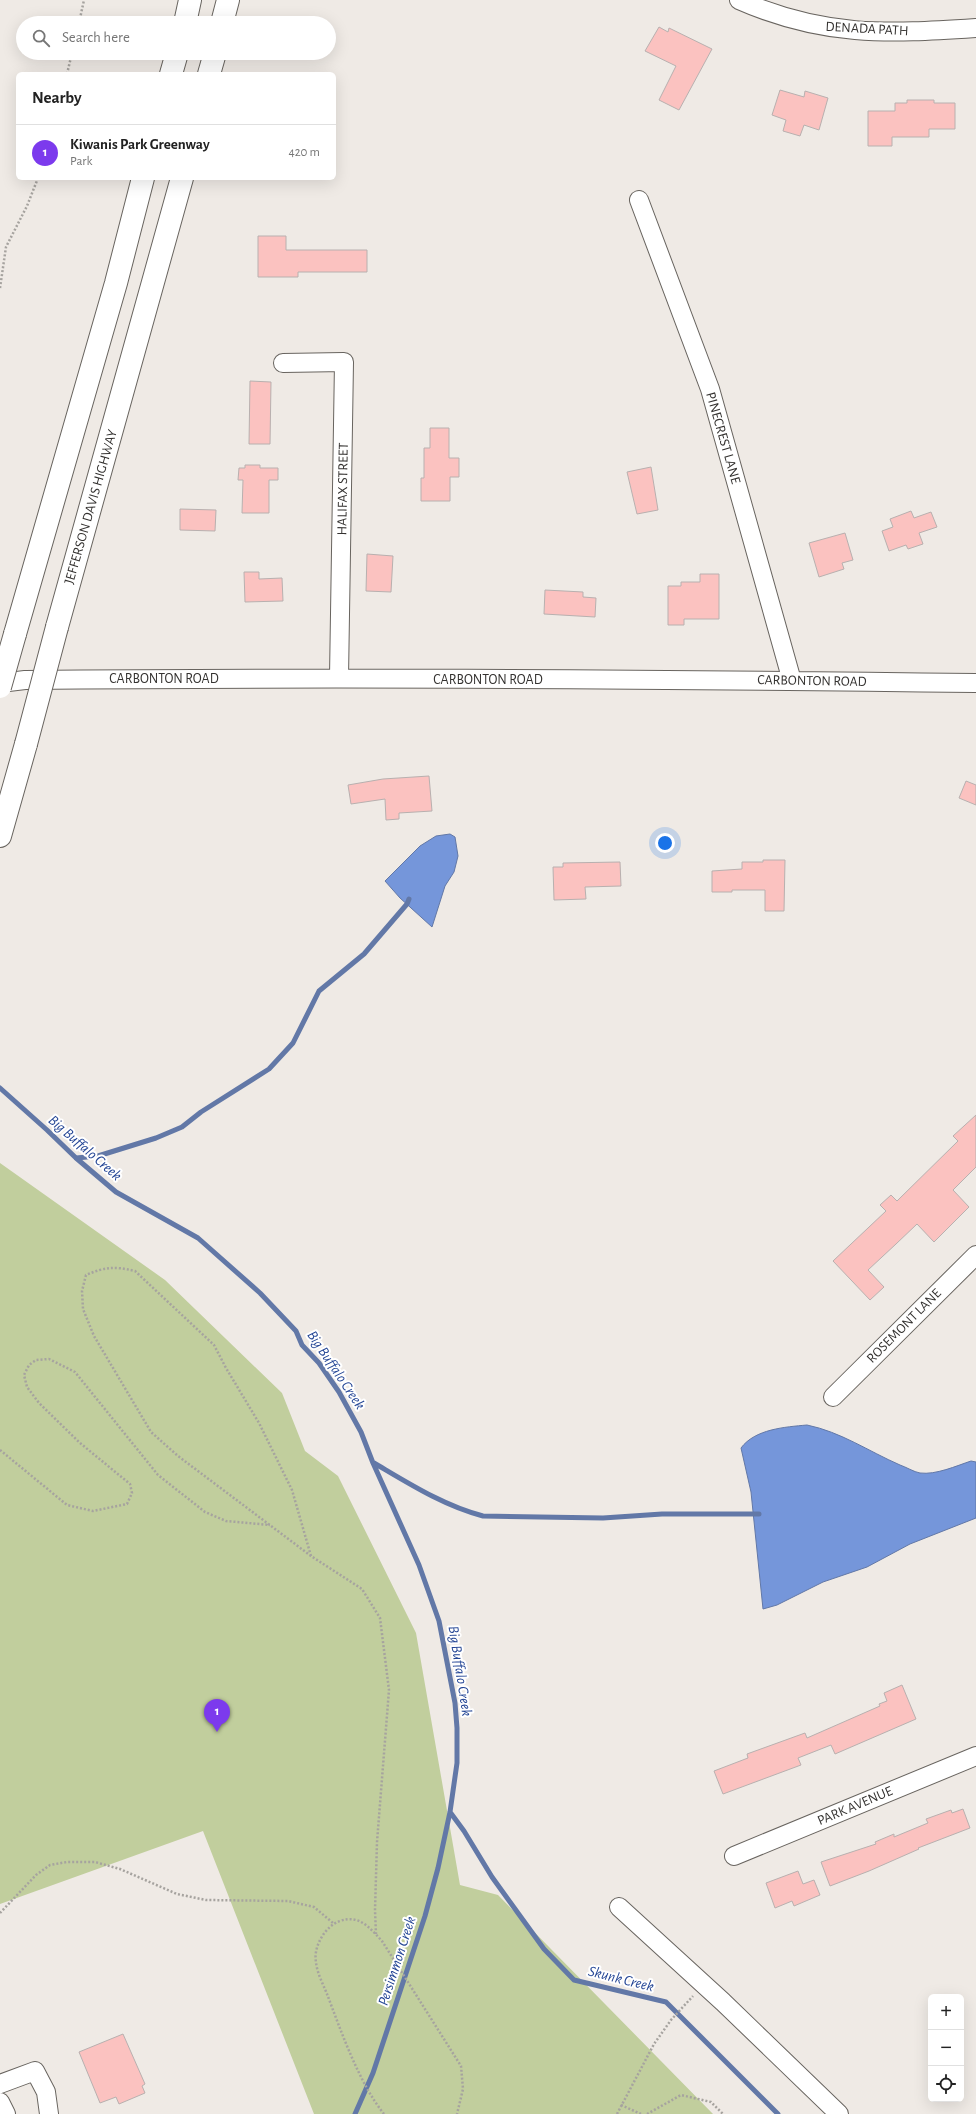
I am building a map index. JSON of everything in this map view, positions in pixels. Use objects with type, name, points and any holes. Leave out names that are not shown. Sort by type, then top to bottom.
[{"type":"highway","points":[[186,16],[190,0]]},
{"type":"highway","points":[[224,16],[228,0]]},
{"type":"highway","points":[[172,72],[175,60]]},
{"type":"highway","points":[[210,72],[213,60]]},
{"type":"highway","points":[[0,687],[116,283],[142,180]]},
{"type":"highway","name":"JEFFERSON DAVIS HIGHWAY","points":[[0,836],[181,180]]},
{"type":"street","name":"DENADA PATH","points":[[739,0],[765,12],[795,22],[840,30],[859,32],[914,32],[976,28]]},
{"type":"street","name":"PINECREST LANE","points":[[639,200],[710,389],[792,680]]},
{"type":"street","name":"HALIFAX STREET","points":[[283,363],[344,362],[339,677]]},
{"type":"street","name":"CARBONTON ROAD","points":[[0,683],[25,680],[339,677],[461,680],[792,680],[976,683]]},
{"type":"street","name":"ROSEMONT LANE","points":[[833,1397],[976,1255]]},
{"type":"street","name":"PARK AVENUE","points":[[734,1856],[976,1756]]},
{"type":"street","points":[[619,1907],[724,2002],[839,2114]]},
{"type":"street","points":[[0,2084],[35,2070],[46,2092],[49,2114]]},
{"type":"street","points":[[0,2102],[6,2114]]},
{"type":"path","points":[[81,16],[84,0]]},
{"type":"path","points":[[67,72],[70,60]]},
{"type":"path","points":[[0,288],[6,247],[27,206],[37,180]]},
{"type":"path","points":[[311,1556],[292,1490],[259,1423],[214,1345],[135,1271],[121,1268],[104,1268],[86,1276],[82,1291],[83,1309],[94,1336],[151,1432],[178,1456],[311,1556],[362,1589],[380,1618],[389,1690],[377,1842],[375,1910],[376,1934]]},
{"type":"path","points":[[0,1450],[67,1505],[93,1511],[127,1504],[132,1493],[130,1484],[80,1443],[39,1403],[27,1387],[24,1375],[29,1365],[36,1360],[49,1359],[75,1372],[158,1474],[205,1512],[226,1521],[270,1525]]},
{"type":"path","points":[[0,1913],[36,1875],[50,1865],[67,1862],[95,1862],[120,1869],[177,1894],[206,1900],[288,1901],[314,1907],[333,1923]]},
{"type":"path","points":[[384,2114],[360,2072],[344,2039],[315,1961],[321,1936],[333,1923],[350,1918],[367,1924],[382,1941],[461,2066],[463,2089],[457,2114]]},
{"type":"path","points":[[617,2114],[654,2044],[671,2020],[696,1992]]},
{"type":"path","points":[[647,2114],[681,2095],[710,2102],[722,2114]]},
{"type":"path","points":[[622,2105],[641,2114]]},
{"type":"green space","points":[[0,1163],[165,1280],[282,1393],[305,1451],[338,1476],[416,1633],[460,1885],[498,1895],[713,2114],[314,2114],[203,1831],[0,1904]]},
{"type":"water","points":[[450,834],[455,837],[458,856],[454,872],[445,886],[432,927],[400,898],[385,881],[420,846],[436,836]]},
{"type":"water","points":[[807,1425],[843,1437],[888,1460],[920,1473],[933,1473],[971,1461],[976,1462],[976,1518],[910,1544],[867,1567],[823,1582],[777,1605],[763,1609],[751,1492],[741,1448],[754,1437],[762,1433],[780,1428]]},
{"type":"building","points":[[659,27],[668,32],[669,28],[712,49],[679,110],[659,100],[676,66],[645,51]]},
{"type":"building","points":[[780,90],[804,97],[805,91],[828,98],[819,130],[804,125],[800,136],[783,131],[786,120],[772,115]]},
{"type":"building","points":[[907,100],[934,100],[934,103],[955,103],[955,129],[929,129],[929,137],[892,137],[892,146],[868,146],[868,111],[895,111],[895,103],[907,103]]},
{"type":"building","points":[[258,236],[286,236],[286,250],[367,250],[367,272],[298,272],[298,277],[258,277]]},
{"type":"building","points":[[250,381],[271,382],[270,444],[249,444]]},
{"type":"building","points":[[430,428],[449,428],[449,458],[459,458],[459,477],[450,477],[450,501],[421,501],[421,478],[424,478],[424,448],[430,448]]},
{"type":"building","points":[[245,465],[260,465],[260,468],[278,468],[278,480],[269,480],[269,513],[242,513],[243,480],[238,480],[239,468],[245,468]]},
{"type":"building","points":[[651,467],[658,510],[637,514],[627,472]]},
{"type":"building","points":[[180,509],[216,510],[215,531],[180,530]]},
{"type":"building","points":[[911,511],[914,518],[931,512],[937,527],[919,533],[923,544],[908,549],[906,545],[889,551],[882,531],[893,527],[890,519]]},
{"type":"building","points":[[845,533],[853,560],[842,563],[844,569],[819,577],[809,543]]},
{"type":"building","points":[[367,554],[393,556],[391,592],[366,591]]},
{"type":"building","points":[[244,572],[259,572],[259,579],[282,578],[283,601],[245,602]]},
{"type":"building","points":[[700,574],[719,574],[719,619],[684,619],[684,625],[668,625],[668,586],[681,586],[681,582],[700,582]]},
{"type":"building","points":[[545,590],[583,592],[583,597],[596,598],[595,617],[544,614]]},
{"type":"building","points":[[429,776],[432,811],[399,813],[399,819],[386,820],[385,799],[351,804],[348,785],[383,779]]},
{"type":"building","points":[[966,781],[976,785],[976,805],[959,798]]},
{"type":"building","points":[[763,860],[785,860],[784,911],[765,911],[765,890],[732,890],[732,892],[712,892],[712,871],[742,869],[742,862],[763,862]]},
{"type":"building","points":[[620,862],[621,886],[585,887],[586,899],[554,900],[553,867],[563,867],[563,863]]},
{"type":"building","points":[[976,1115],[976,1167],[953,1190],[969,1207],[934,1242],[917,1224],[868,1270],[884,1287],[870,1300],[833,1261],[886,1211],[880,1205],[891,1195],[897,1201],[958,1141],[953,1136]]},
{"type":"building","points":[[902,1685],[916,1719],[835,1754],[831,1745],[798,1758],[801,1765],[723,1794],[714,1771],[748,1758],[747,1754],[805,1733],[807,1738],[880,1706],[879,1704],[887,1701],[884,1693]]},
{"type":"building","points":[[963,1809],[970,1828],[918,1848],[919,1849],[869,1871],[830,1886],[821,1862],[876,1844],[875,1842],[894,1834],[894,1837],[928,1823],[926,1819],[951,1810],[952,1813]]},
{"type":"building","points":[[798,1871],[803,1884],[814,1880],[820,1895],[794,1906],[792,1901],[775,1908],[766,1883]]},
{"type":"building","points":[[123,2034],[145,2084],[142,2086],[145,2093],[119,2104],[116,2097],[100,2103],[79,2052]]},
{"type":"waterway","points":[[76,1158],[98,1156],[156,1138],[182,1127],[201,1112],[269,1069],[293,1043],[319,991],[364,954],[407,904],[409,899]]},
{"type":"waterway","name":"Big Buffalo Creek","points":[[0,1088],[76,1158],[116,1192],[198,1238],[260,1293],[296,1331],[302,1345],[319,1363],[339,1392],[361,1432],[373,1463],[419,1565],[439,1621],[455,1703],[457,1728],[457,1763],[450,1812],[438,1868],[425,1916],[373,2073],[355,2114]]},
{"type":"waterway","points":[[374,1463],[440,1500],[483,1516],[603,1518],[662,1514],[759,1514]]},
{"type":"waterway","name":"Skunk Creek","points":[[450,1812],[464,1831],[492,1877],[544,1949],[574,1980],[666,2002],[778,2114]]},
{"type":"place","name":"Kiwanis Park Greenway","points":[[217,1732]]},
{"type":"water label","name":"Persimmon Creek","points":[[397,1961]]}]
